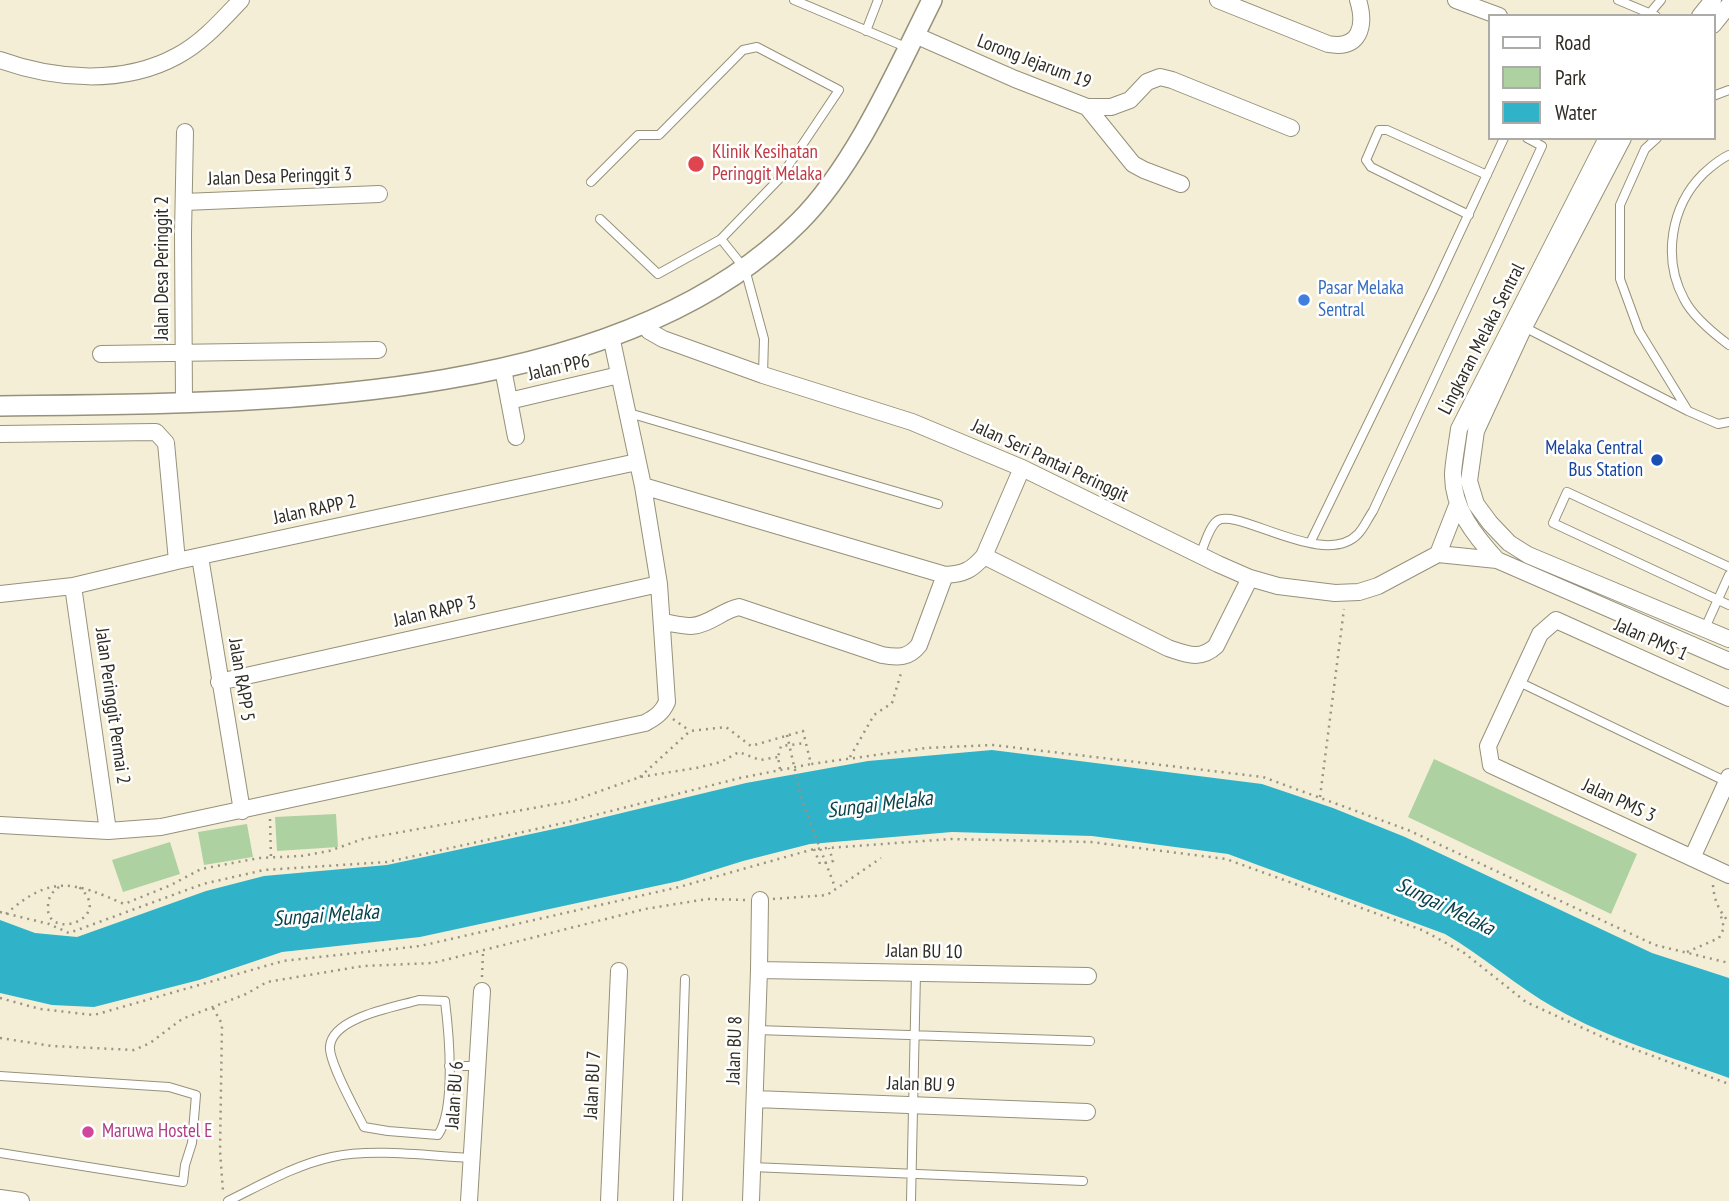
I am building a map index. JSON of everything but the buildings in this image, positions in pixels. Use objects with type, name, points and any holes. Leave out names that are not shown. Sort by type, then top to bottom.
[{"type":"street","points":[[0,60],[24,69],[72,76],[112,75],[146,69],[178,56],[205,37],[241,0]]},
{"type":"street","points":[[0,406],[184,403],[436,381],[503,369],[660,318],[744,269],[801,220],[851,154],[932,0]]},
{"type":"street","points":[[1218,0],[1328,44],[1341,46],[1350,44],[1357,36],[1362,11],[1358,0]]},
{"type":"street","points":[[1456,0],[1494,14]]},
{"type":"street","points":[[1702,14],[1713,0]]},
{"type":"street","points":[[1718,23],[1729,5]]},
{"type":"street","name":"Lorong Jejarum 19","points":[[911,42],[1087,107],[1111,107],[1129,100],[1147,82],[1160,77],[1291,128]]},
{"type":"street","points":[[1087,107],[1133,164],[1181,184]]},
{"type":"street","name":"Jalan Desa Peringgit 2","points":[[184,403],[185,132]]},
{"type":"street","name":"Lingkaran Melaka Sentral","points":[[1606,140],[1459,429],[1453,475],[1458,503],[1472,532],[1497,560],[1729,662]]},
{"type":"street","name":"Lingkaran Melaka Sentral","points":[[1622,140],[1524,327],[1476,430],[1469,481],[1476,504],[1490,523],[1509,543],[1528,555],[1729,639]]},
{"type":"street","name":"Jalan Desa Peringgit 3","points":[[184,202],[379,194]]},
{"type":"street","name":"Jalan Seri Pantai Peringgit","points":[[645,323],[655,336],[764,375],[912,422],[1022,468],[1250,578],[1305,591],[1347,592],[1378,586],[1438,554]]},
{"type":"street","points":[[0,825],[108,831],[161,827],[645,723],[663,712],[667,702],[659,584],[643,486],[611,336]]},
{"type":"street","points":[[101,354],[185,355],[378,350]]},
{"type":"street","points":[[503,369],[516,437]]},
{"type":"street","name":"Jalan PP6","points":[[509,401],[619,375]]},
{"type":"street","points":[[0,434],[156,432],[162,436],[166,443],[177,561]]},
{"type":"street","name":"Jalan RAPP 2","points":[[0,594],[73,586],[637,461]]},
{"type":"street","points":[[643,486],[945,575],[962,575],[974,568],[984,556],[1022,468]]},
{"type":"street","points":[[1458,503],[1438,554],[1497,560]]},
{"type":"street","points":[[984,556],[1167,648],[1197,657],[1216,646],[1250,578]]},
{"type":"street","name":"Jalan RAPP 5","points":[[200,557],[242,811]]},
{"type":"street","points":[[662,622],[692,626],[725,610],[739,607],[882,655],[905,657],[919,645],[945,575]]},
{"type":"street","name":"Jalan RAPP 3","points":[[219,682],[659,584]]},
{"type":"street","name":"Jalan Peringgit Permai 2","points":[[73,586],[108,831]]},
{"type":"street","name":"Jalan PMS 1","points":[[1519,682],[1540,634],[1556,620],[1729,698]]},
{"type":"street","name":"Jalan PMS 3","points":[[1519,682],[1488,746],[1491,765],[1724,873]]},
{"type":"street","points":[[1692,858],[1728,781]]},
{"type":"street","name":"Jalan BU 8","points":[[751,1201],[760,900]]},
{"type":"street","name":"Jalan BU 10","points":[[760,970],[1088,976]]},
{"type":"street","name":"Jalan BU 7","points":[[609,1201],[619,971]]},
{"type":"street","name":"Jalan BU 6","points":[[470,1201],[482,991]]},
{"type":"street","name":"Jalan BU 9","points":[[755,1099],[1087,1112]]},
{"type":"street","points":[[0,1198],[21,1201]]},
{"type":"lane","points":[[794,0],[866,31],[911,42]]},
{"type":"lane","points":[[866,31],[878,0]]},
{"type":"lane","points":[[1618,0],[1651,14]]},
{"type":"lane","points":[[591,182],[638,135],[659,135],[743,50],[757,47],[839,90],[780,178],[721,239],[658,274],[600,219]]},
{"type":"lane","points":[[1469,215],[1371,167],[1366,160],[1379,130],[1387,130],[1487,175]]},
{"type":"lane","points":[[1310,543],[1503,140]]},
{"type":"lane","points":[[1200,555],[1217,521],[1226,518],[1290,540],[1310,543],[1337,545],[1357,536],[1373,511],[1542,146],[1531,140]]},
{"type":"lane","points":[[1655,140],[1646,149],[1620,205],[1620,279],[1639,331],[1688,411]]},
{"type":"lane","points":[[1729,155],[1719,159],[1690,187],[1674,221],[1672,263],[1684,300],[1713,333],[1729,345]]},
{"type":"lane","points":[[721,239],[744,269],[764,339],[764,375]]},
{"type":"lane","points":[[1524,327],[1688,411],[1718,424],[1729,422]]},
{"type":"lane","points":[[627,413],[938,504]]},
{"type":"lane","points":[[1729,567],[1567,492],[1553,523],[1729,605]]},
{"type":"lane","points":[[1705,628],[1729,575]]},
{"type":"lane","points":[[1519,682],[1728,781]]},
{"type":"lane","points":[[911,1201],[916,973]]},
{"type":"lane","points":[[678,1201],[685,979]]},
{"type":"lane","points":[[419,1000],[445,1001],[450,1040],[449,1066],[446,1123],[438,1135],[364,1127],[332,1060],[330,1045],[339,1028],[359,1018],[419,1000]]},
{"type":"lane","points":[[757,1030],[1090,1041]]},
{"type":"lane","points":[[449,1066],[478,1066]]},
{"type":"lane","points":[[0,1076],[169,1087],[196,1095],[192,1143],[183,1182],[0,1153]]},
{"type":"lane","points":[[225,1201],[297,1168],[333,1157],[370,1154],[472,1158]]},
{"type":"lane","points":[[752,1167],[1083,1181]]},
{"type":"path","points":[[1320,798],[1347,592]]},
{"type":"path","points":[[849,758],[874,715],[892,703],[899,686],[905,657]]},
{"type":"path","points":[[663,712],[690,731]]},
{"type":"path","points":[[640,777],[690,731],[726,727],[751,746],[803,732],[811,764]]},
{"type":"path","points":[[788,735],[802,801],[835,887]]},
{"type":"path","points":[[780,769],[778,757],[781,746],[806,743]]},
{"type":"path","points":[[0,912],[50,924],[69,933],[203,884],[264,870],[387,862],[568,822],[780,769],[926,748],[993,745],[1263,777],[1408,830],[1655,945],[1729,963]]},
{"type":"path","points":[[6,914],[23,898],[62,884],[76,885],[124,904],[171,885],[201,869],[301,856],[363,839],[572,801],[640,777],[721,762],[740,752],[760,760],[778,757]]},
{"type":"path","points":[[270,804],[271,858]]},
{"type":"path","points":[[0,998],[40,1009],[94,1015],[283,961],[420,946],[679,887],[814,849],[951,839],[1091,842],[1226,859],[1422,930],[1463,952],[1526,1002],[1609,1040],[1729,1084]]},
{"type":"path","points":[[814,849],[820,864],[833,861],[830,848]]},
{"type":"path","points":[[0,1038],[52,1046],[134,1050],[150,1043],[182,1019],[246,994],[267,982],[363,967],[433,963],[645,909],[707,899],[760,900],[827,895],[881,858]]},
{"type":"path","points":[[1685,953],[1719,938],[1724,928],[1713,883],[1724,873]]},
{"type":"path","points":[[62,884],[53,891],[47,909],[52,919],[71,925],[87,914],[90,902],[76,885]]},
{"type":"path","points":[[1720,912],[1729,922]]},
{"type":"path","points":[[482,991],[483,952]]},
{"type":"path","points":[[212,1007],[222,1024],[220,1151],[225,1201]]},
{"type":"green space","points":[[1434,759],[1637,854],[1611,914],[1408,817]]},
{"type":"green space","points":[[336,814],[338,847],[277,851],[275,817]]},
{"type":"green space","points":[[247,824],[253,857],[204,865],[198,832]]},
{"type":"green space","points":[[170,842],[180,874],[123,892],[112,860]]},
{"type":"water","name":"Sungai Melaka","points":[[992,750],[1262,784],[1333,808],[1405,837],[1652,953],[1729,978],[1729,1078],[1640,1047],[1576,1019],[1513,981],[1445,934],[1228,854],[1092,836],[952,832],[810,844],[679,881],[420,937],[282,952],[199,980],[94,1007],[52,1005],[0,993],[0,920],[35,933],[77,937],[206,891],[264,876],[387,865],[568,826],[746,783],[868,761]]},
{"type":"place","name":"Klinik Kesihatan Peringgit Melaka","points":[[696,164]]},
{"type":"place","name":"Pasar Melaka Sentral","points":[[1304,300]]},
{"type":"place","name":"Melaka Central Bus Station","points":[[1657,460]]},
{"type":"place","name":"Maruwa Hostel E","points":[[88,1132]]}]
